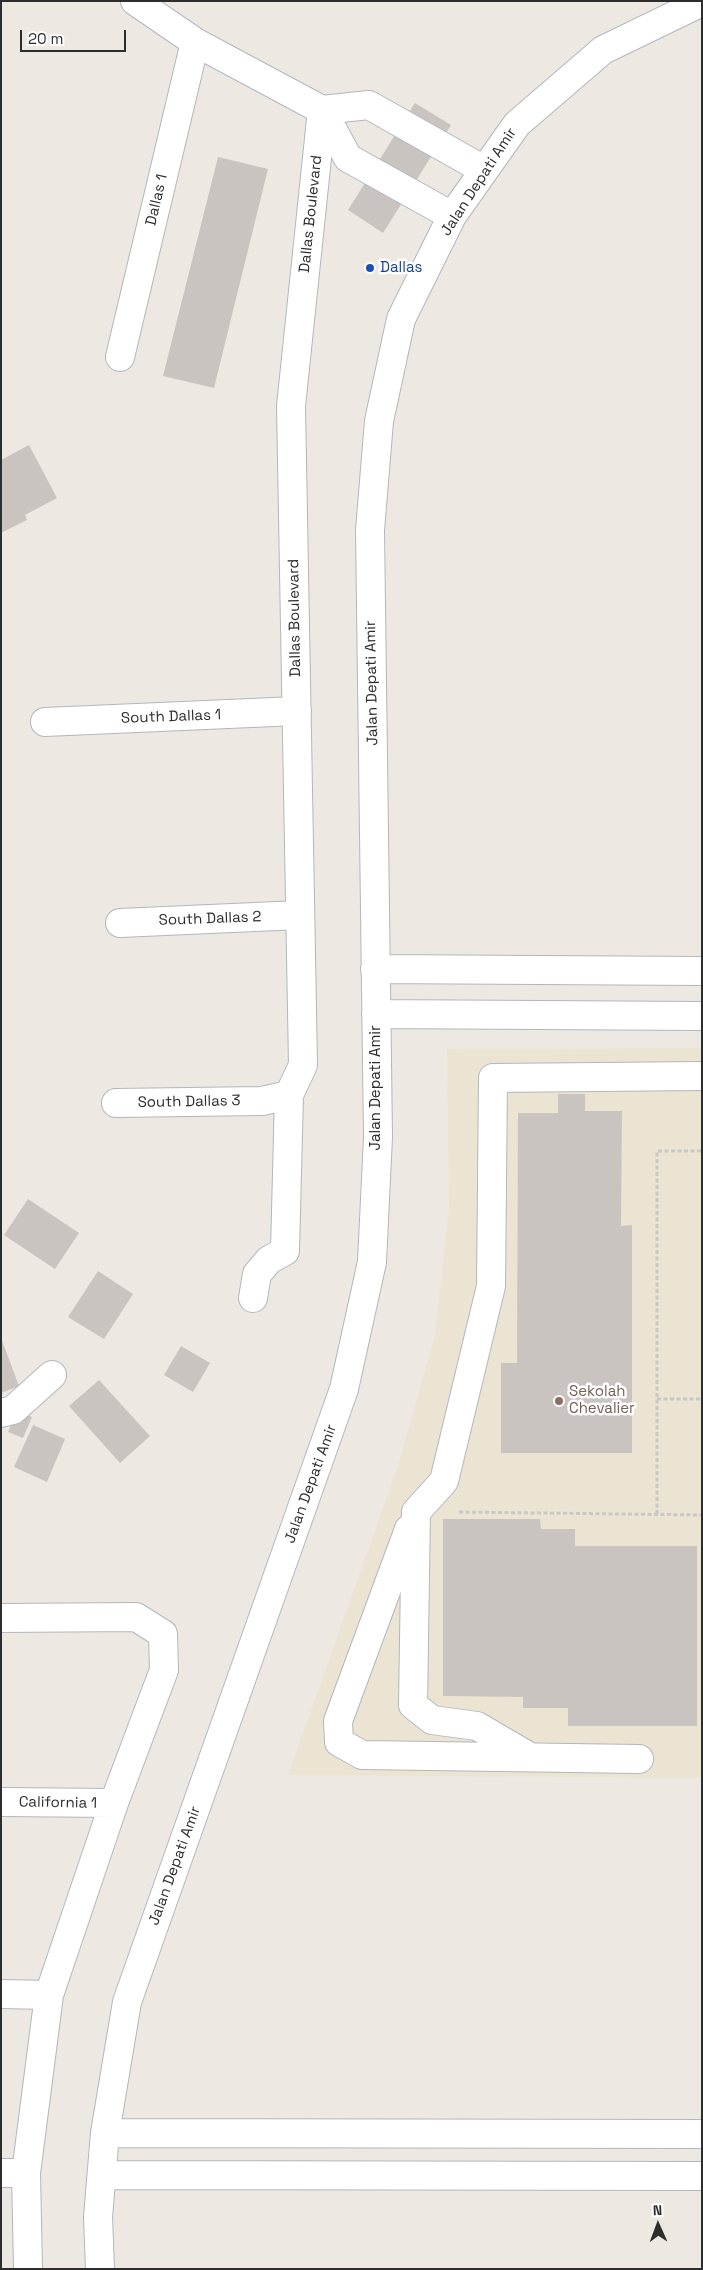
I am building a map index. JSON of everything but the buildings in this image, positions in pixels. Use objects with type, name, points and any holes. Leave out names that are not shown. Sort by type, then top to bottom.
[{"type":"street","points":[[135,1],[195,42],[322,110],[348,158],[452,216]]},
{"type":"street","name":"Jalan Depati Amir","points":[[100,2269],[98,2217],[105,2133],[127,2002],[344,1389],[372,1262],[378,1137],[370,530],[379,421],[401,319],[452,216],[517,124],[603,50],[702,2]]},
{"type":"street","name":"Dallas 1","points":[[120,357],[195,42]]},
{"type":"street","points":[[322,110],[369,105],[484,170]]},
{"type":"street","name":"Dallas Boulevard","points":[[289,1095],[302,1065],[291,406],[322,110]]},
{"type":"street","name":"South Dallas 1","points":[[45,722],[297,711]]},
{"type":"street","name":"South Dallas 2","points":[[120,923],[300,915]]},
{"type":"street","points":[[375,969],[702,971]]},
{"type":"street","points":[[376,1014],[702,1016]]},
{"type":"street","points":[[640,1759],[362,1755],[339,1742],[338,1721],[416,1512],[444,1481],[491,1286],[493,1078],[702,1076]]},
{"type":"street","points":[[253,1298],[257,1274],[269,1260],[285,1251],[289,1095]]},
{"type":"street","name":"South Dallas 3","points":[[116,1102],[262,1101],[289,1095]]},
{"type":"street","points":[[1,1413],[13,1410],[52,1375]]},
{"type":"street","points":[[416,1512],[413,1705],[432,1720],[477,1726],[530,1757]]},
{"type":"street","points":[[1,1618],[136,1617],[163,1634],[164,1670],[114,1803],[49,1995],[13,2173],[28,2269]]},
{"type":"street","name":"California 1","points":[[1,1802],[114,1803]]},
{"type":"street","points":[[1,1994],[49,1995]]},
{"type":"street","points":[[105,2133],[702,2134]]},
{"type":"street","points":[[102,2175],[702,2176]]},
{"type":"path","points":[[658,1514],[657,1151],[702,1151]]},
{"type":"path","points":[[657,1399],[702,1399]]},
{"type":"path","points":[[416,1512],[702,1515]]},
{"type":"shaded area","name":"Sekolah Chevalier","points":[[702,1048],[702,1778],[288,1775],[398,1466],[435,1335],[449,1209],[447,1049]]},
{"type":"place","name":"Dallas","points":[[370,268]]},
{"type":"place","name":"Sekolah Chevalier","points":[[559,1401]]}]
